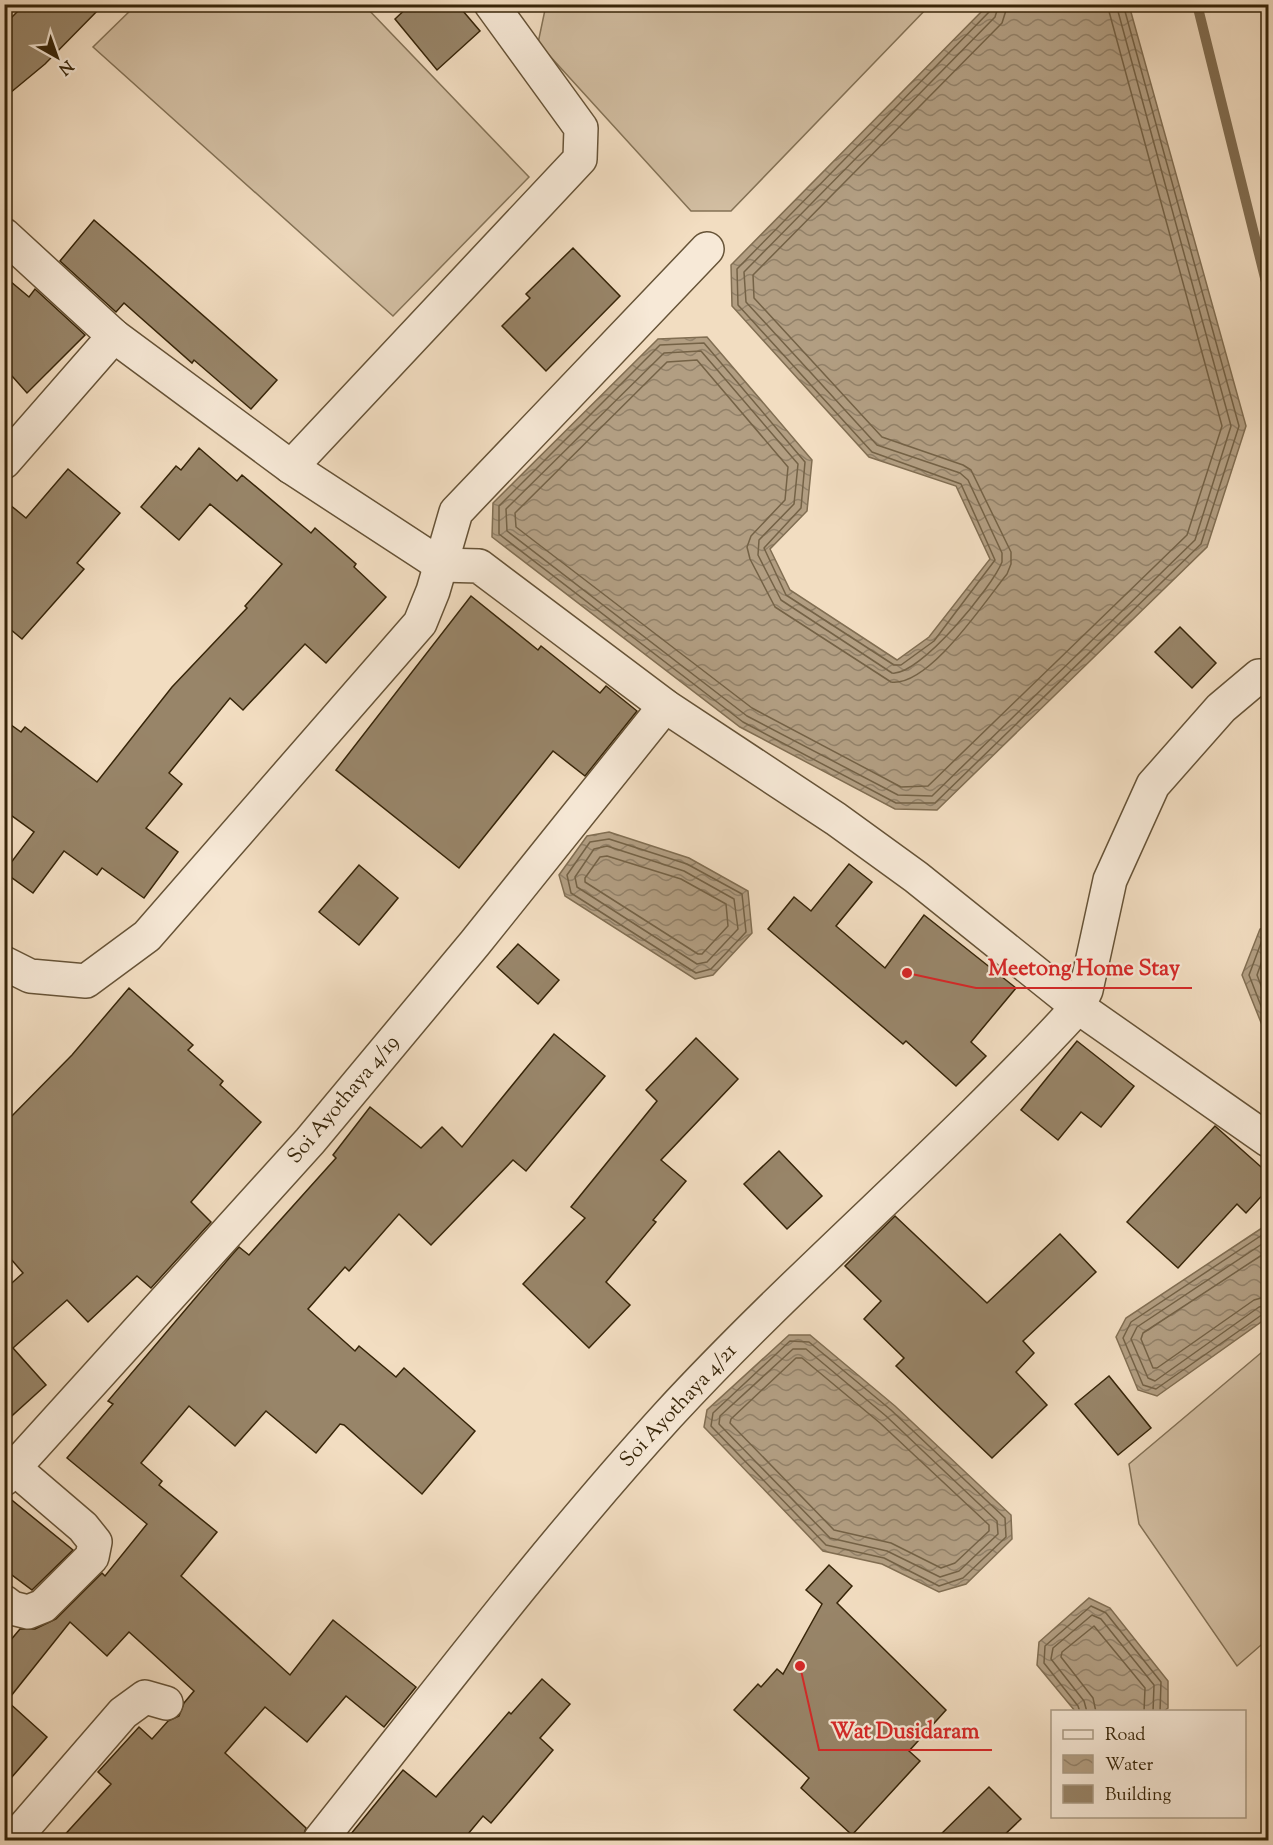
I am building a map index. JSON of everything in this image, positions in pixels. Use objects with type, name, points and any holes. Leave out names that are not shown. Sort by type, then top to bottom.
[{"type":"street","points":[[291,467],[580,159],[581,128],[490,4]]},
{"type":"street","points":[[4,236],[114,336],[291,467],[441,565],[479,566],[665,706],[836,819],[916,877],[1078,1007],[1269,1140]]},
{"type":"street","points":[[4,963],[30,976],[86,981],[147,936],[420,623],[441,565],[456,512],[707,249]]},
{"type":"street","points":[[4,462],[114,336]]},
{"type":"street","points":[[1078,1007],[1086,990],[1110,880],[1153,785],[1221,708],[1259,676]]},
{"type":"street","name":"Soi Ayothaya 4/19","points":[[9,1473],[310,1141],[483,934],[665,706]]},
{"type":"street","name":"Soi Ayothaya 4/21","points":[[320,1840],[558,1541],[668,1416],[783,1295],[971,1117],[1078,1007]]},
{"type":"street","points":[[4,1602],[12,1608],[27,1612],[43,1606],[92,1557],[95,1542],[83,1527],[9,1473]]},
{"type":"street","points":[[13,1840],[123,1713],[145,1696],[166,1703]]},
{"type":"shaded area","points":[[136,5],[364,5],[529,177],[393,316],[93,47]]},
{"type":"shaded area","points":[[546,5],[930,5],[731,211],[691,211],[538,43]]},
{"type":"shaded area","points":[[1268,1347],[1268,1639],[1237,1666],[1139,1524],[1129,1464]]},
{"type":"water","points":[[988,5],[1129,5],[1246,426],[1207,547],[937,810],[895,809],[740,727],[492,537],[493,503],[658,339],[707,337],[812,460],[807,511],[770,549],[790,590],[897,660],[929,637],[990,559],[956,486],[869,457],[732,306],[731,265]]},
{"type":"water","points":[[609,832],[689,858],[748,891],[752,933],[713,975],[695,979],[565,896],[559,875],[587,836]]},
{"type":"water","points":[[1268,926],[1268,1040],[1242,975],[1260,929]]},
{"type":"water","points":[[1268,1224],[1268,1317],[1157,1396],[1138,1390],[1116,1337],[1126,1318]]},
{"type":"water","points":[[789,1335],[810,1335],[895,1406],[1011,1515],[1012,1539],[966,1584],[939,1592],[882,1564],[823,1551],[704,1427],[707,1410]]},
{"type":"water","points":[[1089,1598],[1110,1608],[1168,1681],[1168,1708],[1165,1710],[1074,1710],[1037,1665],[1039,1642]]},
{"type":"building","points":[[25,4],[104,4],[45,64],[4,98],[4,25]]},
{"type":"building","points":[[411,4],[457,4],[480,31],[437,70],[395,19]]},
{"type":"building","points":[[94,220],[277,380],[251,409],[194,360],[192,363],[124,303],[116,312],[60,261]]},
{"type":"building","points":[[573,248],[620,296],[546,371],[502,326],[530,298],[526,294]]},
{"type":"building","points":[[4,276],[29,297],[35,289],[85,335],[27,393],[4,367]]},
{"type":"building","points":[[199,448],[237,481],[242,475],[311,533],[315,528],[356,564],[354,567],[386,597],[326,663],[305,644],[243,710],[230,698],[169,773],[182,784],[146,828],[178,852],[144,898],[102,868],[97,875],[64,851],[33,893],[4,872],[34,832],[4,810],[4,720],[21,732],[25,727],[97,782],[172,687],[247,608],[245,606],[282,564],[210,504],[179,540],[141,507],[176,466],[181,470]]},
{"type":"building","points":[[68,469],[120,513],[77,563],[84,569],[22,639],[4,624],[4,500],[26,518]]},
{"type":"building","points":[[471,596],[538,650],[541,646],[600,693],[606,686],[637,711],[585,776],[553,751],[459,868],[336,770]]},
{"type":"building","points":[[1180,627],[1216,663],[1192,688],[1155,652]]},
{"type":"building","points":[[849,864],[872,882],[836,926],[885,968],[924,915],[1016,988],[971,1042],[986,1056],[956,1086],[906,1041],[903,1044],[768,929],[794,897],[811,911]]},
{"type":"building","points":[[359,865],[398,898],[359,945],[319,912]]},
{"type":"building","points":[[518,944],[559,980],[538,1004],[497,967]]},
{"type":"building","points":[[129,988],[193,1045],[188,1050],[223,1081],[220,1085],[261,1122],[191,1202],[211,1222],[151,1288],[137,1276],[88,1322],[67,1300],[13,1348],[46,1385],[4,1423],[4,1290],[23,1273],[4,1251],[4,1124],[72,1055]]},
{"type":"building","points":[[554,1034],[605,1076],[526,1171],[513,1160],[431,1245],[399,1214],[349,1271],[345,1267],[308,1309],[355,1351],[359,1346],[396,1377],[404,1368],[475,1431],[422,1494],[344,1425],[340,1424],[316,1453],[266,1411],[235,1446],[189,1406],[141,1463],[162,1481],[159,1485],[217,1532],[181,1576],[290,1675],[333,1620],[416,1687],[384,1727],[346,1696],[307,1742],[265,1707],[225,1753],[306,1828],[302,1840],[60,1840],[111,1784],[98,1772],[139,1727],[152,1739],[168,1721],[179,1716],[184,1703],[194,1691],[129,1632],[107,1656],[70,1622],[7,1701],[47,1737],[4,1786],[4,1648],[20,1629],[35,1629],[56,1619],[102,1573],[105,1576],[147,1524],[67,1458],[113,1404],[108,1401],[231,1256],[239,1247],[249,1255],[336,1158],[333,1155],[370,1107],[421,1148],[442,1127],[462,1147]]},
{"type":"building","points":[[696,1038],[738,1079],[661,1160],[686,1181],[653,1220],[656,1222],[606,1282],[630,1305],[589,1348],[523,1284],[585,1218],[571,1207],[657,1101],[646,1090]]},
{"type":"building","points":[[1077,1041],[1134,1086],[1101,1127],[1081,1112],[1058,1140],[1021,1110]]},
{"type":"building","points":[[1215,1126],[1269,1174],[1269,1188],[1246,1213],[1237,1204],[1178,1268],[1127,1222]]},
{"type":"building","points":[[779,1151],[822,1196],[787,1229],[744,1184]]},
{"type":"building","points":[[895,1216],[987,1303],[1060,1234],[1096,1272],[1023,1341],[1034,1353],[1016,1372],[1047,1405],[992,1458],[896,1366],[904,1358],[864,1319],[881,1301],[845,1266]]},
{"type":"building","points":[[1109,1376],[1151,1428],[1118,1455],[1075,1404]]},
{"type":"building","points":[[4,1497],[8,1497],[73,1550],[32,1590],[4,1569]]},
{"type":"building","points":[[829,1565],[852,1586],[837,1603],[946,1710],[909,1751],[920,1761],[852,1835],[801,1788],[809,1778],[734,1710],[758,1684],[761,1687],[777,1669],[783,1674],[822,1604],[806,1590]]},
{"type":"building","points":[[542,1679],[570,1704],[540,1738],[553,1750],[491,1823],[483,1816],[463,1840],[346,1840],[403,1770],[436,1797],[509,1712],[511,1714]]},
{"type":"building","points":[[989,1787],[1021,1819],[999,1840],[935,1840]]},
{"type":"waterway","points":[[1197,4],[1268,290]]},
{"type":"place","name":"Meetong Home Stay","points":[[907,973]]},
{"type":"place","name":"Wat Dusidaram","points":[[800,1666]]}]
